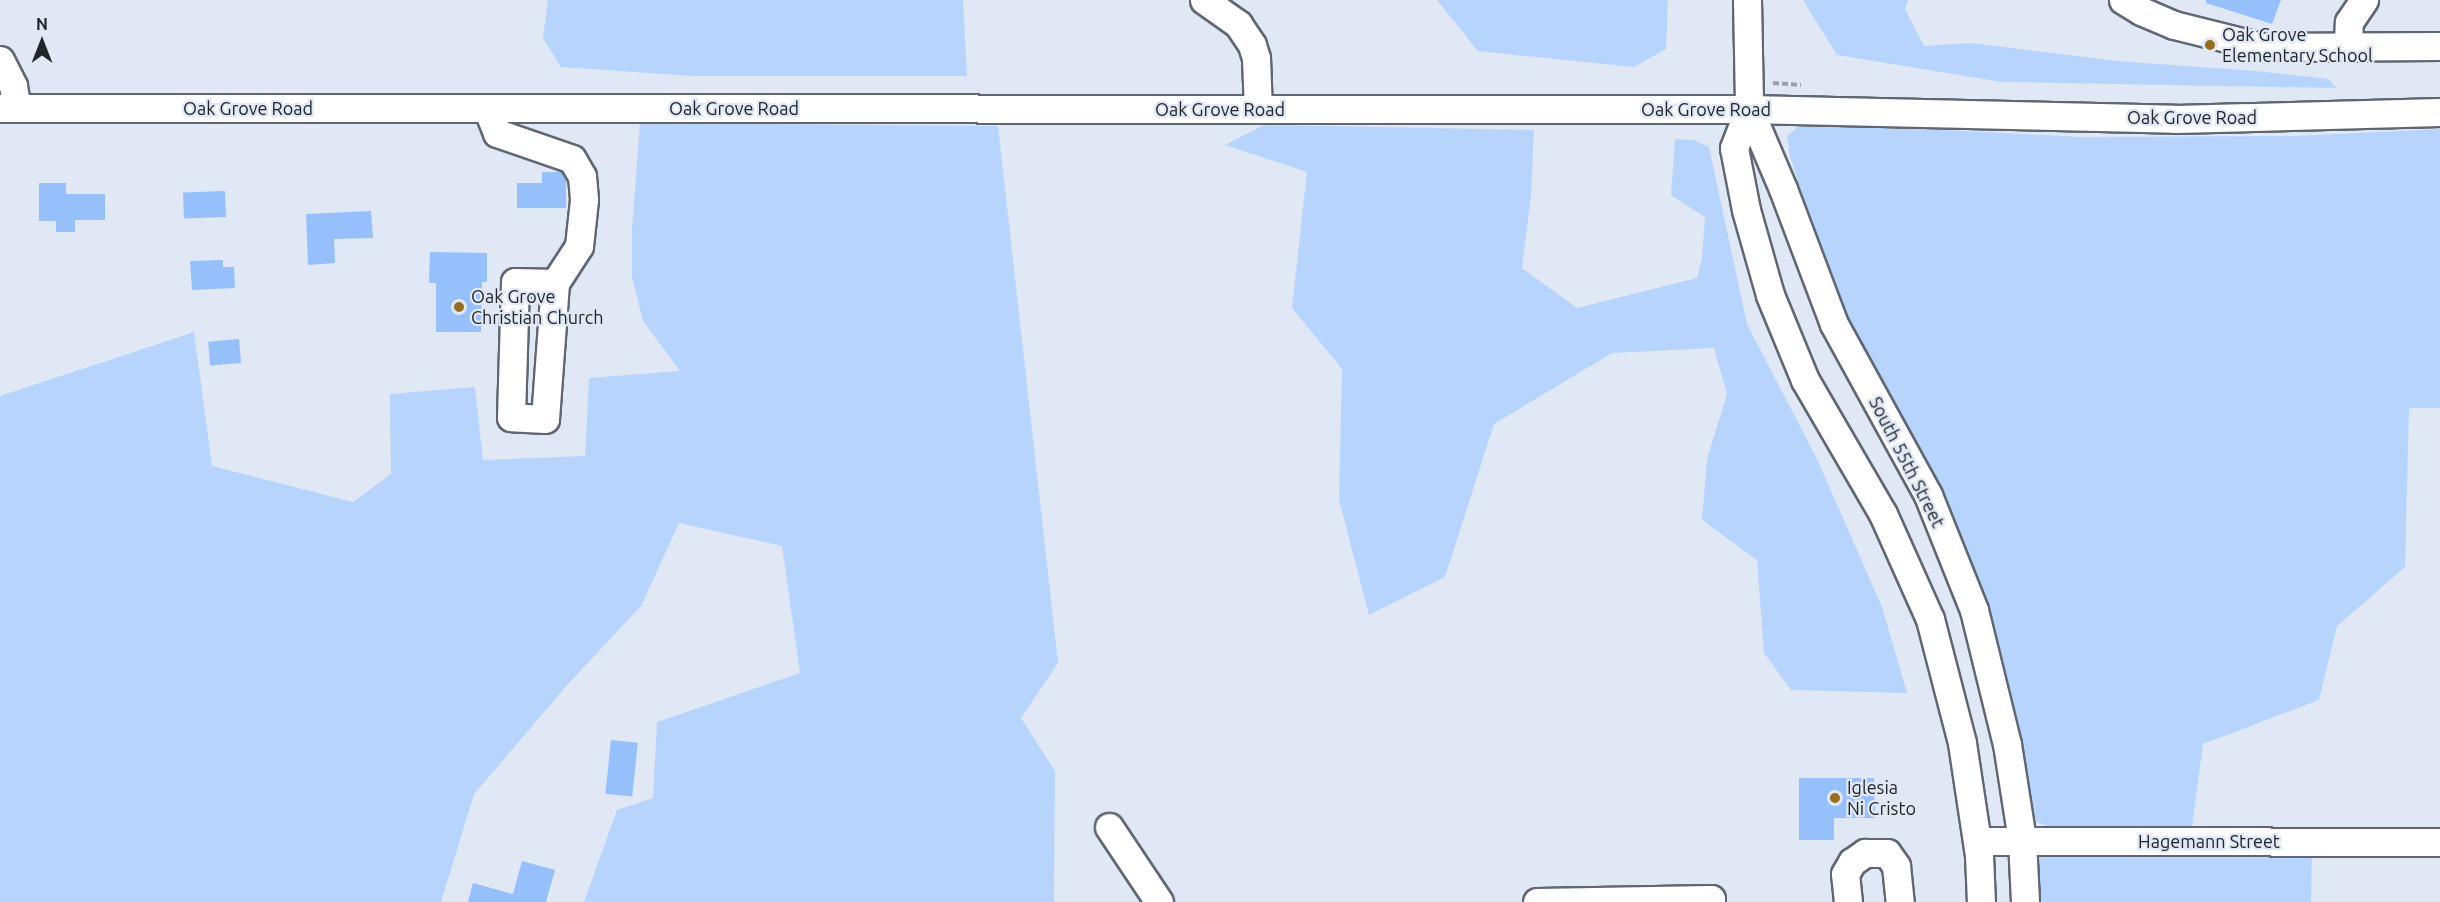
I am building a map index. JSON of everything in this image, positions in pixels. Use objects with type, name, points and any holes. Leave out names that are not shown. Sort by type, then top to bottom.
[{"type":"street","points":[[1204,0],[1238,24],[1252,45],[1256,58],[1258,109]]},
{"type":"street","name":"South 55th Street","points":[[1747,0],[1749,109],[1783,189],[1834,324],[1928,495],[1974,610],[2007,744],[2022,840],[2025,902]]},
{"type":"street","points":[[2123,0],[2141,11],[2174,25],[2262,47],[2440,46]]},
{"type":"street","points":[[2348,45],[2349,22],[2364,0]]},
{"type":"street","points":[[0,60],[13,86],[8,108]]},
{"type":"street","name":"Oak Grove Road","points":[[8,108],[1749,109],[2175,118],[2440,112]]},
{"type":"street","points":[[488,108],[497,133],[572,159],[582,176],[584,200],[579,246],[555,283],[544,419],[511,417],[515,282],[555,283]]},
{"type":"street","name":"South 55th Street","points":[[1749,109],[1734,148],[1746,210],[1770,295],[1805,380],[1883,514],[1930,620],[1962,743],[1977,841],[1981,902]]},
{"type":"street","points":[[1109,827],[1159,902]]},
{"type":"street","name":"Hagemann Street","points":[[1977,841],[2440,842]]},
{"type":"street","points":[[1848,902],[1845,874],[1852,862],[1865,853],[1887,853],[1896,866],[1900,902]]},
{"type":"street","points":[[1537,901],[1711,900]]},
{"type":"shaded area","points":[[548,0],[963,0],[967,76],[693,76],[561,67],[543,38]]},
{"type":"shaded area","points":[[1437,0],[1668,0],[1666,49],[1634,67],[1478,51]]},
{"type":"shaded area","points":[[1803,0],[1908,0],[1905,9],[1924,46],[1970,43],[2117,61],[2256,71],[2329,79],[2336,88],[2002,82],[1837,55]]},
{"type":"shaded area","points":[[640,123],[998,126],[1058,663],[1021,718],[1055,771],[1054,902],[584,902],[617,810],[653,798],[657,722],[800,673],[782,546],[679,523],[641,606],[568,684],[474,794],[441,902],[0,902],[0,396],[194,332],[212,466],[353,502],[391,474],[390,394],[475,387],[483,460],[585,456],[589,378],[680,371],[643,321],[632,277],[632,229]]},
{"type":"shaded area","points":[[1803,123],[2083,137],[2296,136],[2440,129],[2440,408],[2409,408],[2405,567],[2337,626],[2319,700],[2203,744],[2192,827],[2052,827],[2036,822],[1996,638],[1943,493],[1842,305],[1810,220],[1790,156],[1787,136]]},
{"type":"shaded area","points":[[1264,125],[1534,130],[1531,195],[1522,268],[1577,308],[1697,278],[1702,258],[1705,217],[1671,195],[1675,139],[1694,140],[1709,147],[1747,324],[1817,459],[1882,607],[1907,693],[1791,690],[1764,653],[1757,560],[1702,520],[1707,459],[1727,394],[1714,348],[1612,353],[1494,424],[1445,577],[1369,615],[1339,500],[1342,369],[1292,308],[1307,172],[1225,145]]},
{"type":"shaded area","points":[[2040,854],[2312,855],[2311,902],[2036,902],[2032,863]]},
{"type":"building","points":[[2206,0],[2281,0],[2272,24],[2206,3]]},
{"type":"building","points":[[542,172],[562,172],[566,180],[566,208],[517,208],[517,183],[542,183]]},
{"type":"building","points":[[39,183],[66,183],[66,194],[105,194],[105,220],[75,220],[75,232],[56,232],[56,221],[39,221]]},
{"type":"building","points":[[225,191],[226,217],[184,218],[183,192]]},
{"type":"building","points":[[371,211],[373,238],[334,239],[335,263],[308,265],[306,214]]},
{"type":"building","name":"Oak Grove Christian Church","points":[[430,252],[487,253],[487,282],[482,282],[481,332],[436,332],[436,283],[429,283]]},
{"type":"building","points":[[223,260],[223,267],[234,267],[235,288],[192,290],[190,261]]},
{"type":"building","points":[[239,339],[241,363],[210,366],[208,342]]},
{"type":"building","points":[[611,740],[638,743],[632,797],[605,794]]},
{"type":"building","points":[[1799,778],[1874,778],[1875,818],[1834,818],[1834,840],[1799,840]]},
{"type":"building","points":[[522,861],[555,870],[546,902],[468,902],[473,883],[513,894]]},
{"type":"place","name":"Oak Grove Elementary School","points":[[2210,45]]},
{"type":"place","name":"Oak Grove Christian Church","points":[[459,307]]},
{"type":"place","name":"Iglesia Ni Cristo","points":[[1835,798]]}]
